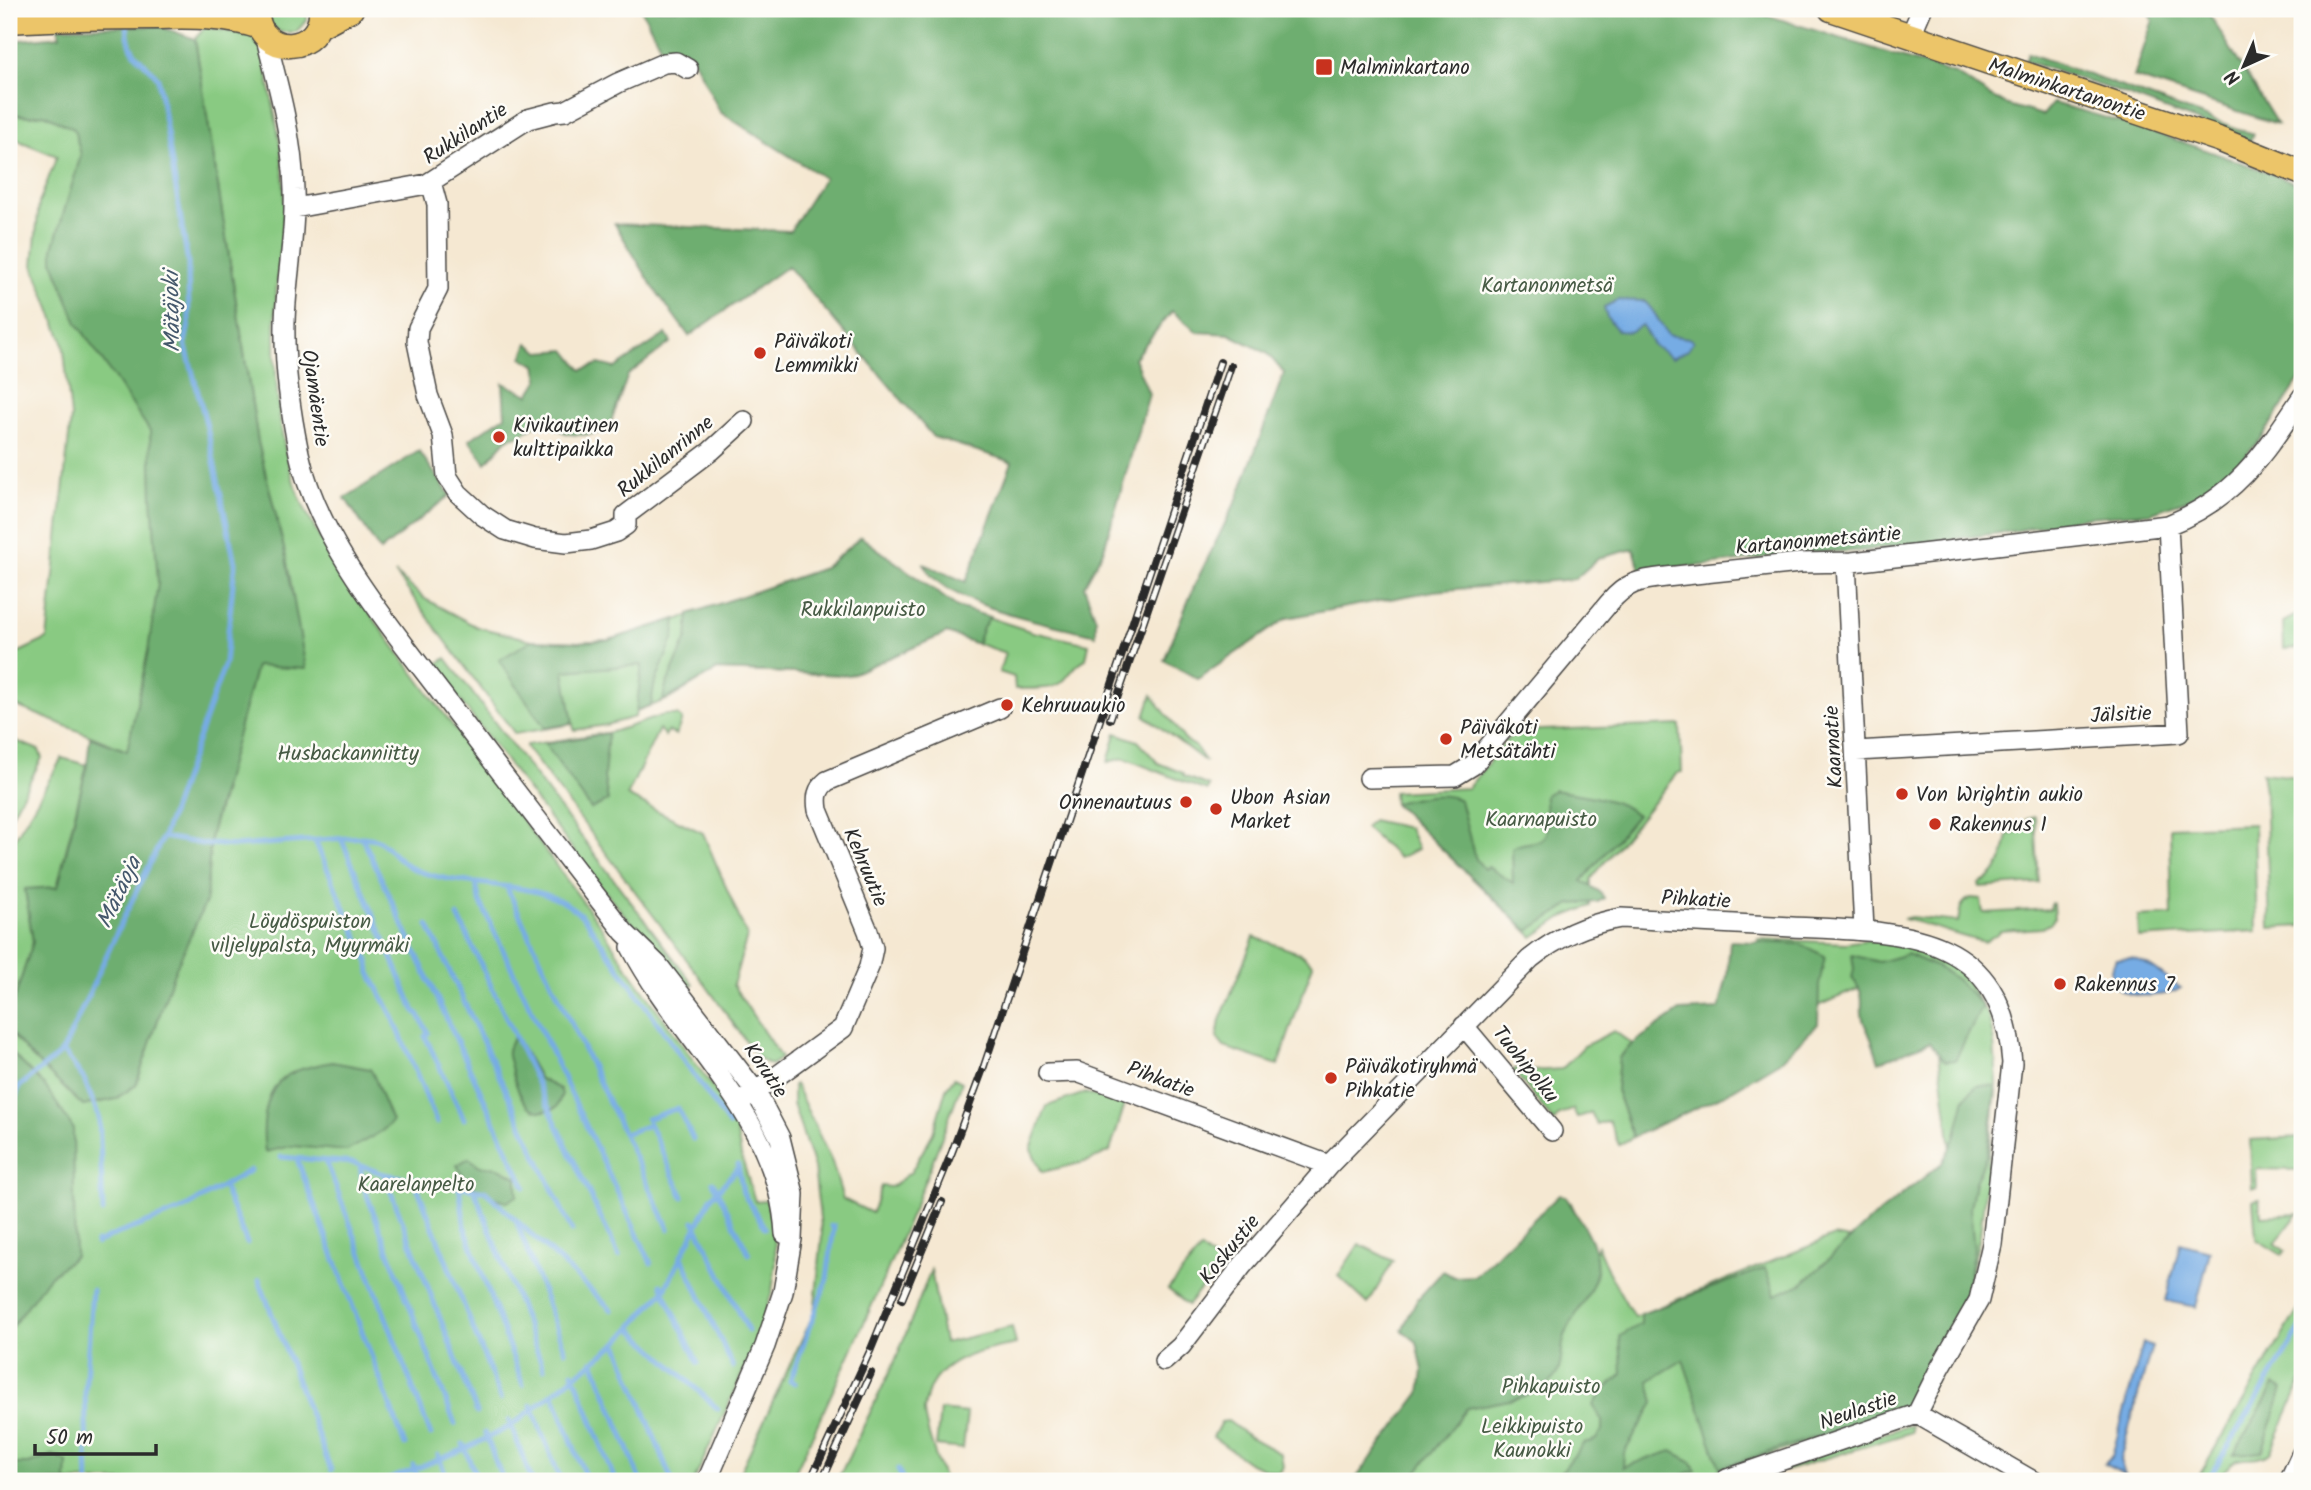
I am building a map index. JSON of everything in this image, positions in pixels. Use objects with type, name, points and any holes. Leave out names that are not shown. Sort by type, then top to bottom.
[{"type":"main road","points":[[9,21],[86,16],[160,17],[210,12],[260,24],[279,44],[296,45],[310,38],[320,17],[351,9]]},
{"type":"main road","name":"Malminkartanontie","points":[[1831,9],[2218,139],[2302,173]]},
{"type":"street","points":[[1905,9],[1910,37]]},
{"type":"street","points":[[1910,37],[1922,9]]},
{"type":"street","name":"Ojamäentie","points":[[260,24],[278,92],[294,174],[295,208],[285,322],[286,376],[300,456],[334,540],[357,577],[428,676]]},
{"type":"street","name":"Ojamäentie","points":[[278,92],[281,72],[296,45]]},
{"type":"street","name":"Rukkilantie","points":[[295,208],[412,188],[431,182],[528,120],[565,111],[664,63],[676,62],[688,69]]},
{"type":"street","name":"Rukkilanrinne","points":[[431,182],[436,204],[438,289],[418,328],[421,369],[443,435],[447,476],[458,493],[482,515],[505,530],[535,540],[566,543],[605,537],[626,525],[626,515],[711,451],[744,421]]},
{"type":"street","name":"Kartanonmetsäntie","points":[[1369,778],[1455,776],[1473,765],[1627,585],[1647,579],[1800,563],[1846,562],[2168,525],[2192,516],[2240,480],[2265,454],[2302,397]]},
{"type":"street","name":"Jälsitie","points":[[1856,751],[2179,733],[2168,525]]},
{"type":"street","name":"Kaarnatie","points":[[1846,562],[1864,930]]},
{"type":"street","name":"Korutie","points":[[428,676],[624,932],[646,974],[748,1098],[755,1130],[774,1178],[783,1216],[786,1266],[783,1292],[765,1346],[707,1481]]},
{"type":"street","name":"Kehruutie","points":[[748,1098],[843,1028],[869,967],[873,948],[868,931],[818,810],[817,793],[821,785],[1000,708]]},
{"type":"street","name":"Pihkatie","points":[[1048,1073],[1077,1072],[1329,1165],[1495,993],[1543,948],[1565,935],[1598,922],[1621,918],[1864,930],[1924,940],[1966,961],[1991,989],[2010,1044],[2010,1090],[1992,1244],[1979,1300],[1917,1414]]},
{"type":"street","name":"Tuohipolku","points":[[1464,1026],[1552,1130]]},
{"type":"street","name":"Koskustie","points":[[1164,1360],[1181,1346],[1242,1266],[1329,1165]]},
{"type":"street","name":"Neulastie","points":[[1727,1479],[1917,1414],[2033,1481]]},
{"type":"street","points":[[2289,1481],[2302,1453]]},
{"type":"green space","points":[[268,9],[307,9],[307,20],[296,32],[280,32],[270,24]]},
{"type":"green space","name":"Kartanonmetsä","points":[[641,9],[1747,9],[1955,74],[2004,104],[2043,115],[2053,103],[2179,141],[2302,185],[2302,376],[2261,439],[2240,462],[2190,499],[2150,513],[2087,517],[2015,531],[1862,551],[1809,552],[1708,565],[1640,570],[1634,549],[1599,558],[1575,579],[1434,591],[1287,618],[1198,679],[1164,660],[1196,582],[1238,497],[1284,373],[1267,353],[1229,334],[1197,332],[1172,311],[1134,358],[1149,394],[1104,549],[1084,586],[1096,619],[1096,635],[1001,611],[952,591],[934,578],[924,564],[966,582],[1012,462],[933,437],[788,266],[689,336],[653,287],[615,224],[790,231],[824,178],[720,112],[691,54],[664,53]]},
{"type":"green space","points":[[2148,9],[2206,9],[2277,124],[2134,77],[2153,20]]},
{"type":"green space","points":[[158,26],[195,39],[258,442],[286,557],[306,669],[256,666],[211,834],[206,901],[174,972],[136,1085],[115,1099],[83,1106],[9,1031],[9,1016],[33,942],[25,889],[58,887],[87,765],[90,737],[127,751],[148,651],[158,583],[150,431],[77,323],[53,262],[53,248],[81,155],[74,129],[44,114],[9,114],[9,38],[21,40],[60,36],[58,27]]},
{"type":"green space","name":"Kaarelanpelto","points":[[205,27],[253,36],[263,51],[280,143],[284,181],[275,325],[278,404],[287,457],[308,516],[354,592],[600,925],[734,1117],[741,1155],[755,1201],[766,1200],[774,1232],[776,1263],[772,1291],[756,1343],[694,1481],[9,1481],[9,1031],[83,1106],[115,1099],[136,1085],[174,972],[206,901],[211,834],[224,790],[9,703],[9,657],[47,639],[71,417],[63,342],[33,265],[39,203],[57,156],[22,142],[9,132],[9,114],[30,116],[66,111],[188,170],[286,557],[258,442],[195,39]]},
{"type":"green space","points":[[2028,53],[2253,134],[2250,141],[2116,91],[2025,61]]},
{"type":"green space","points":[[666,334],[671,342],[628,375],[608,430],[573,435],[546,424],[538,424],[518,436],[508,438],[486,463],[469,440],[505,416],[503,383],[529,395],[539,379],[536,365],[522,358],[528,343],[540,352],[566,350],[582,370],[599,364],[615,368]]},
{"type":"green space","points":[[419,451],[450,495],[380,551],[345,498]]},
{"type":"green space","name":"Rukkilanpuisto","points":[[861,537],[957,607],[1033,632],[1089,644],[1086,659],[1056,686],[1015,689],[1014,677],[999,672],[1005,653],[947,633],[849,675],[717,670],[669,699],[636,711],[635,717],[574,730],[573,724],[515,734],[395,573],[425,599],[477,627],[532,640],[609,640],[645,631],[824,568]]},
{"type":"green space","points":[[861,537],[957,607],[990,617],[977,644],[947,633],[849,675],[717,670],[663,701],[665,688],[687,638],[689,614],[824,568]]},
{"type":"green space","points":[[2298,614],[2302,618],[2302,648],[2284,649],[2283,622]]},
{"type":"green space","points":[[676,619],[674,637],[654,686],[651,705],[636,711],[642,665],[564,671],[573,723],[545,728],[499,660],[532,640],[609,640]]},
{"type":"green space","points":[[446,658],[693,984],[686,988],[602,888],[434,666]]},
{"type":"green space","points":[[1152,695],[1185,740],[1195,746],[1206,762],[1145,716]]},
{"type":"green space","points":[[664,715],[677,715],[682,719],[676,735],[668,731],[665,736],[659,729],[627,796],[703,833],[747,936],[733,985],[781,1058],[771,1065],[758,1058],[526,747],[612,732]]},
{"type":"green space","name":"Kaarnapuisto","points":[[1680,725],[1682,772],[1677,773],[1591,879],[1591,906],[1561,918],[1533,937],[1394,803],[1393,792],[1468,788],[1514,731]]},
{"type":"green space","points":[[608,733],[604,777],[608,801],[591,809],[545,744]]},
{"type":"green space","points":[[1116,733],[1138,741],[1158,763],[1209,786],[1207,791],[1124,758],[1108,762]]},
{"type":"green space","points":[[9,738],[39,750],[42,758],[9,820]]},
{"type":"green space","points":[[62,758],[87,765],[57,887],[25,890],[33,942],[9,1016],[9,849]]},
{"type":"green space","points":[[2262,773],[2298,777],[2302,774],[2302,926],[2270,928]]},
{"type":"green space","points":[[1554,790],[1609,800],[1637,815],[1582,881],[1600,892],[1604,898],[1598,902],[1571,904],[1528,931],[1394,803],[1436,796],[1460,800],[1476,859],[1484,869],[1488,867],[1513,883],[1512,848],[1543,838],[1547,827],[1545,795]]},
{"type":"green space","points":[[2035,817],[2039,883],[1980,887],[1979,884],[1997,870],[2008,834],[2014,834],[2027,819]]},
{"type":"green space","points":[[1372,820],[1409,828],[1418,849],[1399,858],[1365,828]]},
{"type":"green space","points":[[2254,824],[2257,931],[2139,938],[2138,917],[2172,915],[2170,827]]},
{"type":"green space","points":[[1971,898],[1981,899],[1983,913],[2050,909],[2053,903],[2054,919],[2042,928],[2001,931],[1985,942],[1903,919],[1911,917],[1958,922],[1962,905]]},
{"type":"green space","points":[[1254,937],[1299,953],[1313,964],[1278,1065],[1224,1047],[1217,1038],[1220,1020]]},
{"type":"green space","name":"Pihkapuisto","points":[[1758,939],[1846,943],[1865,940],[1896,943],[1922,950],[1952,966],[1966,980],[1989,1017],[1997,1083],[1980,1235],[1965,1297],[1902,1404],[1893,1415],[1877,1422],[1691,1481],[1362,1481],[1553,1220],[1571,1203],[1594,1254],[1597,1245],[1608,1271],[1634,1317],[1834,1236],[1894,1247],[1951,1148],[1938,1046],[1860,988],[1752,1034]]},
{"type":"green space","points":[[1730,941],[1800,944],[1825,956],[1819,985],[1818,1024],[1779,1062],[1720,1097],[1633,1137],[1616,1090],[1619,1058],[1632,1044],[1680,1011],[1719,1009],[1727,976]]},
{"type":"green space","points":[[1907,954],[1949,974],[1982,1006],[1955,1060],[1945,1061],[1930,1042],[1879,1062],[1863,1018],[1862,998],[1852,978],[1852,955],[1879,962]]},
{"type":"green space","points":[[1614,1031],[1632,1044],[1619,1058],[1616,1090],[1633,1137],[1619,1145],[1609,1121],[1597,1125],[1591,1112],[1577,1118],[1573,1109],[1558,1116],[1554,1122],[1513,1070],[1523,1066],[1531,1071],[1562,1069],[1584,1046]]},
{"type":"green space","points":[[515,1035],[540,1079],[560,1089],[562,1094],[557,1107],[538,1111],[530,1108],[520,1094],[508,1055]]},
{"type":"green space","points":[[9,1050],[45,1086],[73,1128],[75,1256],[48,1278],[9,1331]]},
{"type":"green space","points":[[332,1062],[370,1069],[392,1122],[382,1131],[347,1151],[292,1146],[265,1152],[265,1115],[274,1088],[291,1073]]},
{"type":"green space","points":[[954,1078],[962,1082],[924,1184],[791,1481],[736,1481],[814,1313],[822,1236],[814,1168],[793,1104],[793,1085],[795,1084],[832,1162],[843,1199],[872,1213],[881,1186],[891,1187],[911,1172],[933,1133],[946,1089]]},
{"type":"green space","points":[[1977,1085],[1996,1086],[1987,1154],[1975,1182],[1970,1208],[1974,1249],[1965,1294],[1905,1405],[1896,1411],[1720,1468],[1683,1360],[1649,1381],[1654,1403],[1624,1453],[1623,1467],[1672,1451],[1691,1461],[1696,1470],[1669,1481],[1554,1481],[1584,1443],[1595,1440],[1602,1431],[1602,1421],[1593,1405],[1622,1374],[1620,1336],[1641,1324],[1641,1314],[1765,1268],[1775,1295],[1802,1284],[1875,1216],[1942,1163],[1955,1138],[1965,1098]]},
{"type":"green space","points":[[1085,1093],[1125,1104],[1110,1151],[1089,1161],[1042,1172],[1031,1149],[1047,1106]]},
{"type":"green space","points":[[2302,1137],[2302,1170],[2256,1169],[2257,1188],[2252,1188],[2250,1140]]},
{"type":"green space","points":[[469,1158],[480,1166],[499,1168],[517,1177],[517,1196],[507,1202],[484,1193],[471,1183],[457,1165]]},
{"type":"green space","points":[[1559,1195],[1566,1197],[1585,1228],[1594,1251],[1596,1274],[1566,1333],[1557,1374],[1545,1386],[1528,1395],[1467,1408],[1410,1481],[1354,1481],[1420,1393],[1423,1371],[1417,1342],[1402,1330],[1416,1301],[1443,1271],[1454,1277],[1475,1276]]},
{"type":"green space","points":[[2259,1199],[2261,1216],[2298,1214],[2275,1243],[2285,1251],[2282,1255],[2256,1239],[2253,1200]]},
{"type":"green space","points":[[1359,1244],[1393,1261],[1368,1304],[1338,1276]]},
{"type":"green space","points":[[1201,1249],[1220,1265],[1188,1305],[1168,1289]]},
{"type":"green space","points":[[931,1270],[944,1343],[1012,1327],[1016,1344],[963,1358],[940,1373],[932,1383],[924,1412],[944,1481],[837,1481],[895,1361]]},
{"type":"green space","points":[[2302,1303],[2302,1380],[2270,1453],[2232,1463],[2217,1481],[2196,1481]]},
{"type":"green space","points":[[2274,1385],[2283,1389],[2262,1452],[2234,1454]]},
{"type":"green space","points":[[940,1410],[967,1413],[963,1449],[936,1446]]},
{"type":"green space","points":[[1228,1421],[1248,1436],[1281,1454],[1281,1471],[1276,1473],[1250,1463],[1213,1437],[1221,1422]]},
{"type":"green space","points":[[1911,1425],[1912,1432],[1785,1471],[1783,1464]]},
{"type":"green space","points":[[53,1455],[67,1462],[66,1481],[9,1481],[9,1464],[29,1464]]},
{"type":"water","points":[[1618,300],[1644,301],[1668,335],[1693,341],[1687,350],[1672,358],[1653,345],[1642,325],[1630,332],[1618,331],[1607,317],[1604,307]]},
{"type":"water","points":[[2131,958],[2151,967],[2181,988],[2169,993],[2146,996],[2122,991],[2112,983],[2111,969],[2116,959]]},
{"type":"water","points":[[2180,1243],[2210,1251],[2196,1307],[2166,1301]]},
{"type":"water","points":[[2143,1343],[2152,1346],[2120,1460],[2125,1475],[2104,1464],[2112,1456]]},
{"type":"waterway","name":"Mätäjoki","points":[[9,1116],[19,1087],[63,1051],[163,837],[225,663],[235,563],[206,423],[185,343],[189,324],[188,263],[158,78],[132,49],[127,23]]},
{"type":"waterway","points":[[163,837],[209,845],[235,846],[372,838],[416,870],[459,881],[528,890],[568,905],[585,919],[729,1125]]},
{"type":"waterway","points":[[362,837],[525,1187]]},
{"type":"waterway","points":[[341,838],[414,1010],[428,1033],[425,1036],[464,1119]]},
{"type":"waterway","points":[[315,841],[437,1123]]},
{"type":"waterway","points":[[476,884],[479,899],[651,1263]]},
{"type":"waterway","points":[[507,888],[669,1229]]},
{"type":"waterway","points":[[458,916],[619,1256]]},
{"type":"waterway","points":[[428,925],[572,1231]]},
{"type":"waterway","points":[[63,1051],[84,1079],[99,1117],[103,1212]]},
{"type":"waterway","points":[[683,1197],[647,1119],[678,1108],[693,1139]]},
{"type":"waterway","points":[[624,1134],[649,1125]]},
{"type":"waterway","points":[[281,1157],[354,1163],[384,1174],[485,1191],[612,1310]]},
{"type":"waterway","points":[[297,1159],[405,1445]]},
{"type":"waterway","points":[[326,1161],[431,1435]]},
{"type":"waterway","points":[[360,1165],[363,1185],[455,1424]]},
{"type":"waterway","points":[[738,1165],[743,1193],[765,1228]]},
{"type":"waterway","points":[[385,1481],[465,1449],[511,1426],[617,1343],[664,1291],[711,1198],[738,1168]]},
{"type":"waterway","points":[[96,1242],[181,1210],[251,1170]]},
{"type":"waterway","points":[[384,1174],[477,1413]]},
{"type":"waterway","points":[[414,1179],[501,1399]]},
{"type":"waterway","points":[[713,1182],[749,1254]]},
{"type":"waterway","points":[[223,1186],[247,1243]]},
{"type":"waterway","points":[[459,1186],[465,1228],[523,1385]]},
{"type":"waterway","points":[[474,1189],[544,1369]]},
{"type":"waterway","points":[[694,1221],[748,1330]]},
{"type":"waterway","points":[[517,1223],[565,1351]]},
{"type":"waterway","points":[[795,1383],[790,1381],[827,1279],[834,1226],[831,1226]]},
{"type":"waterway","points":[[681,1255],[733,1367]]},
{"type":"waterway","points":[[259,1280],[331,1470]]},
{"type":"waterway","points":[[661,1285],[698,1363]]},
{"type":"waterway","points":[[88,1481],[85,1393],[92,1290]]},
{"type":"waterway","points":[[2207,1481],[2302,1326]]},
{"type":"waterway","points":[[631,1328],[718,1409]]},
{"type":"waterway","points":[[617,1343],[672,1481]]},
{"type":"waterway","points":[[593,1361],[641,1481]]},
{"type":"waterway","points":[[573,1372],[615,1481]]},
{"type":"waterway","points":[[553,1393],[587,1481]]},
{"type":"waterway","points":[[531,1405],[561,1481]]},
{"type":"waterway","points":[[509,1420],[532,1481]]},
{"type":"waterway","points":[[485,1433],[503,1481]]},
{"type":"waterway","points":[[463,1444],[478,1481]]},
{"type":"waterway","points":[[438,1455],[448,1481]]},
{"type":"waterway","points":[[413,1465],[419,1481]]},
{"type":"waterway","points":[[898,1469],[903,1481]]},
{"type":"railway","points":[[810,1481],[871,1349],[952,1152],[984,1066],[1220,362]]},
{"type":"railway","points":[[1110,719],[1231,366]]},
{"type":"railway","points":[[902,1299],[942,1202]]},
{"type":"railway","points":[[822,1481],[871,1373]]},
{"type":"place","name":"Malminkartano","points":[[1324,67]]},
{"type":"place","name":"Päiväkoti Lemmikki","points":[[760,353]]},
{"type":"place","name":"Kivikautinen kulttipaikka","points":[[499,437]]},
{"type":"place","name":"Kehruuaukio","points":[[1007,705]]},
{"type":"place","name":"Päiväkoti Metsätähti","points":[[1446,739]]},
{"type":"place","name":"Von Wrightin aukio","points":[[1902,794]]},
{"type":"place","name":"Onnenautuus","points":[[1186,802]]},
{"type":"place","name":"Ubon Asian Market","points":[[1216,809]]},
{"type":"place","name":"Rakennus 1","points":[[1935,824]]},
{"type":"place","name":"Rakennus 7","points":[[2060,984]]},
{"type":"place","name":"Päiväkotiryhmä Pihkatie","points":[[1331,1078]]},
{"type":"park label","name":"Husbackanniitty","points":[[348,753]]},
{"type":"park label","name":"Löydöspuiston viljelypalsta, Myyrmäki","points":[[310,933]]},
{"type":"park label","name":"Leikkipuisto Kaunokki","points":[[1532,1438]]},
{"type":"water label","name":"Mätäoja","points":[[118,892]]}]
